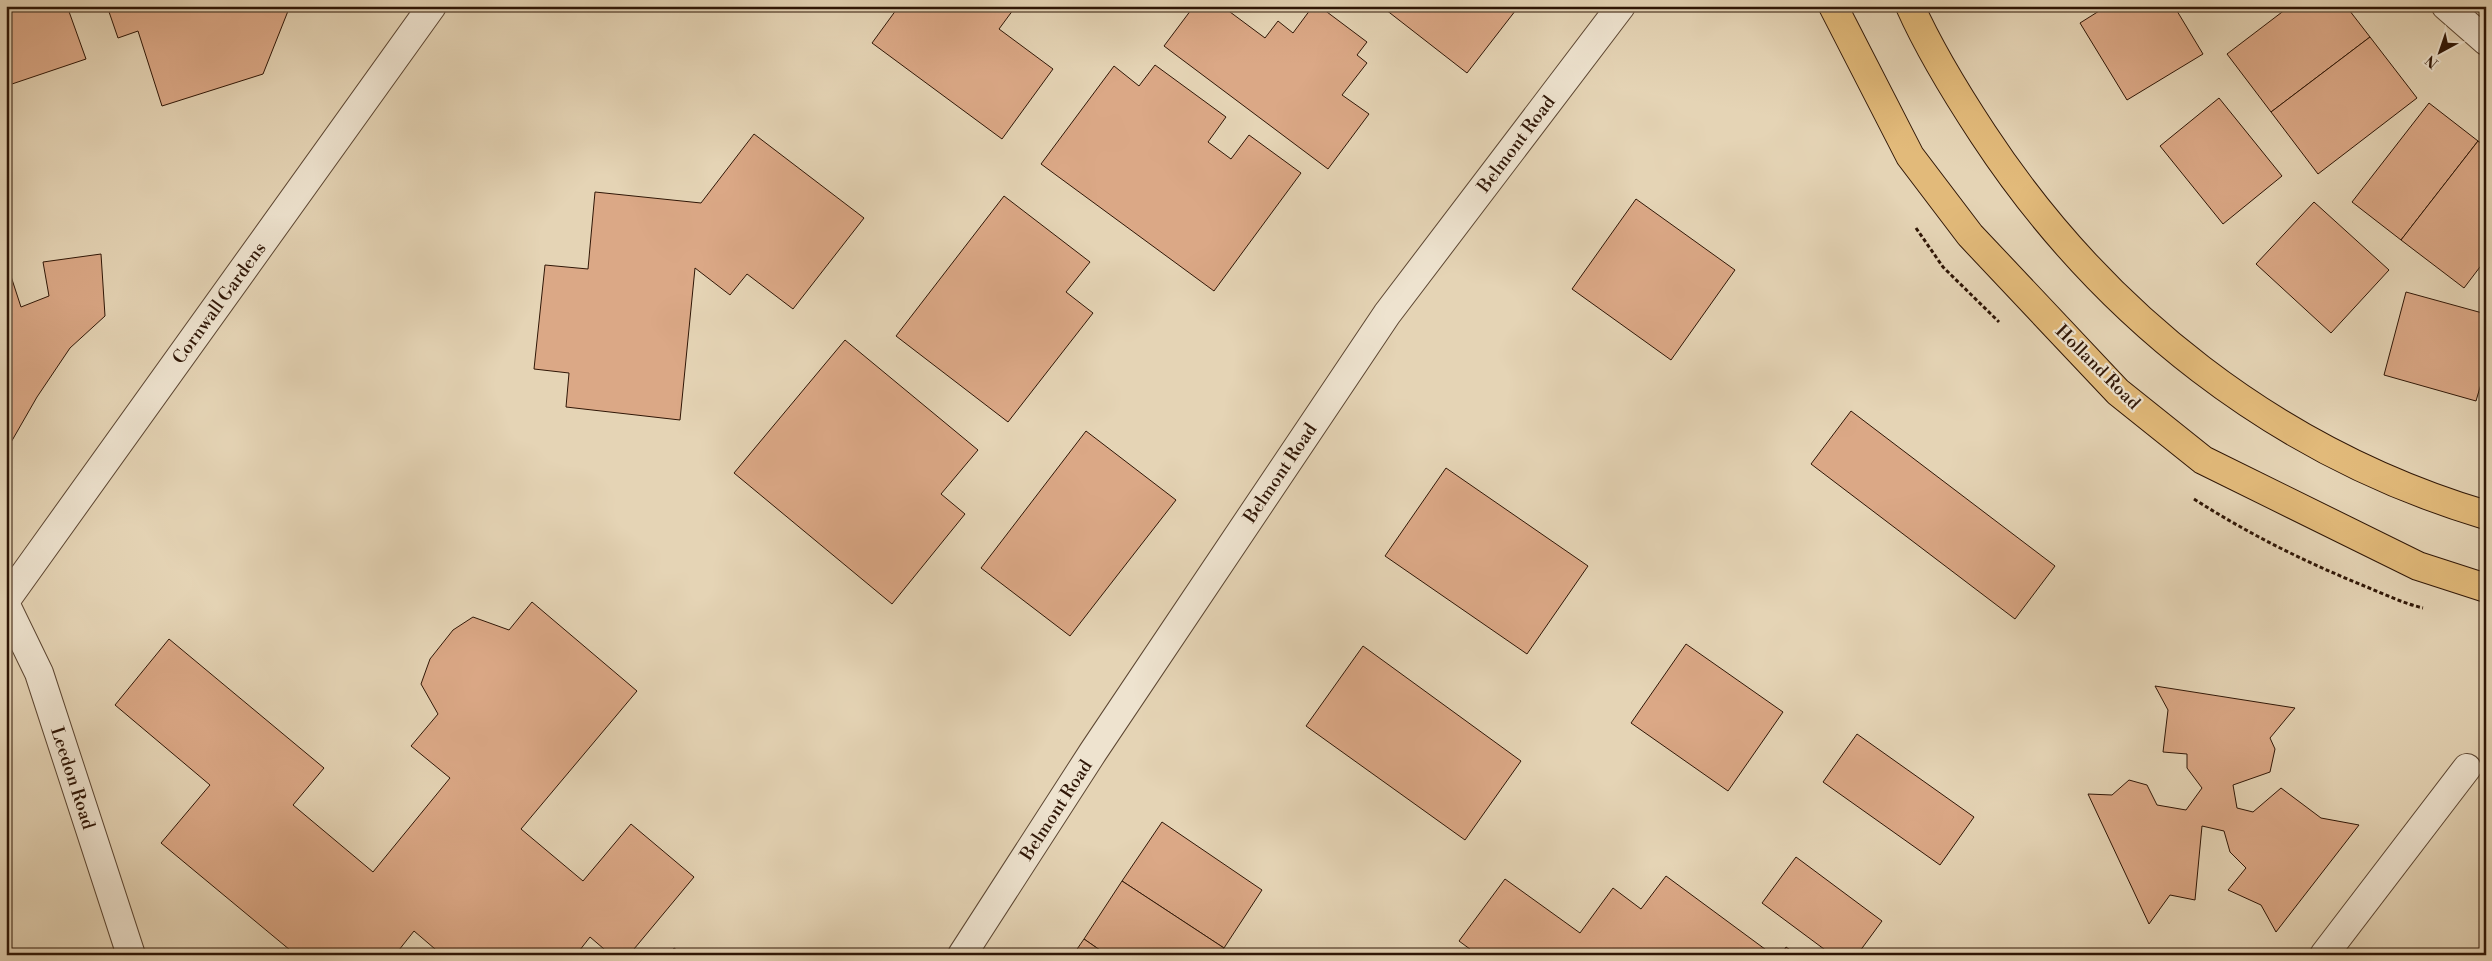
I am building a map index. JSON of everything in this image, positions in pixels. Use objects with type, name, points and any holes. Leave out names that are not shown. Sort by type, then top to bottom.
[{"type":"main road","name":"Holland Road","points":[[1833,6],[1910,156],[1970,235],[2118,392],[2203,460],[2418,566],[2486,588]]},
{"type":"main road","points":[[1910,6],[1921,30],[1960,99],[2004,166],[2078,258],[2112,294],[2164,341],[2219,384],[2267,415],[2369,472],[2452,505],[2486,515]]},
{"type":"street","name":"Cornwall Gardens","points":[[6,600],[432,6]]},
{"type":"street","name":"Belmont Road","points":[[962,955],[1093,752],[1387,314],[1621,6]]},
{"type":"street","points":[[2446,6],[2486,41]]},
{"type":"street","name":"Leedon Road","points":[[6,605],[39,673],[131,955]]},
{"type":"street","points":[[2324,955],[2467,768]]},
{"type":"building","points":[[67,6],[86,59],[6,86],[6,7]]},
{"type":"building","points":[[107,6],[290,6],[263,74],[162,106],[138,31],[118,38]]},
{"type":"building","points":[[899,6],[1016,6],[999,29],[1053,69],[1002,139],[872,43]]},
{"type":"building","points":[[1194,6],[1222,6],[1265,38],[1278,21],[1293,33],[1313,6],[1319,6],[1367,42],[1357,55],[1367,63],[1342,95],[1369,114],[1328,169],[1164,46]]},
{"type":"building","points":[[1381,6],[1519,6],[1467,73]]},
{"type":"building","points":[[2107,6],[2174,6],[2203,54],[2127,100],[2080,23]]},
{"type":"building","points":[[2290,6],[2346,6],[2370,37],[2271,112],[2227,54]]},
{"type":"building","points":[[2370,37],[2417,98],[2318,174],[2271,112]]},
{"type":"building","points":[[1155,65],[1226,117],[1208,142],[1231,159],[1249,135],[1301,173],[1214,291],[1041,164],[1114,66],[1139,86]]},
{"type":"building","points":[[2219,98],[2282,176],[2223,224],[2160,146]]},
{"type":"building","points":[[2429,103],[2478,141],[2401,240],[2352,202]]},
{"type":"building","points":[[754,134],[864,218],[793,309],[747,274],[730,295],[695,268],[680,420],[566,407],[569,373],[534,369],[545,265],[588,269],[595,192],[701,203]]},
{"type":"building","points":[[2478,141],[2486,147],[2486,259],[2464,288],[2401,240]]},
{"type":"building","points":[[1004,196],[1090,262],[1066,292],[1093,313],[1008,422],[896,336]]},
{"type":"building","points":[[1636,199],[1735,270],[1671,360],[1572,289]]},
{"type":"building","points":[[2314,202],[2389,270],[2331,333],[2256,264]]},
{"type":"building","points":[[101,254],[105,316],[70,348],[37,397],[6,451],[6,261],[21,307],[49,296],[43,262]]},
{"type":"building","points":[[2406,292],[2486,314],[2486,367],[2476,401],[2384,375]]},
{"type":"building","points":[[845,340],[978,450],[941,494],[965,514],[892,604],[734,473]]},
{"type":"building","points":[[1851,411],[2055,566],[2015,619],[1811,464]]},
{"type":"building","points":[[1086,431],[1176,500],[1070,636],[981,568]]},
{"type":"building","points":[[1446,468],[1588,566],[1527,654],[1385,556]]},
{"type":"building","points":[[532,602],[637,691],[521,829],[583,881],[631,824],[694,877],[629,955],[611,955],[590,937],[576,955],[442,955],[414,931],[395,955],[296,955],[161,843],[210,785],[115,705],[169,639],[324,768],[293,805],[373,872],[450,778],[411,746],[438,714],[421,684],[430,659],[453,630],[473,617],[509,630]]},
{"type":"building","points":[[1686,644],[1783,712],[1728,791],[1631,723]]},
{"type":"building","points":[[1363,646],[1521,761],[1465,840],[1306,726]]},
{"type":"building","points":[[2155,686],[2295,708],[2270,738],[2275,749],[2270,772],[2233,785],[2237,808],[2253,812],[2281,788],[2321,818],[2359,825],[2276,932],[2261,905],[2228,890],[2246,868],[2230,852],[2224,831],[2202,826],[2195,900],[2170,895],[2149,924],[2088,794],[2112,795],[2129,780],[2147,785],[2157,805],[2186,810],[2202,788],[2187,768],[2187,754],[2163,752],[2168,710]]},
{"type":"building","points":[[1857,734],[1974,817],[1940,865],[1823,782]]},
{"type":"building","points":[[1162,822],[1262,890],[1224,948],[1122,881]]},
{"type":"building","points":[[1796,857],[1882,921],[1857,955],[1832,955],[1762,903]]},
{"type":"building","points":[[1666,876],[1773,955],[1478,955],[1459,941],[1505,879],[1580,933],[1613,888],[1641,909]]},
{"type":"building","points":[[1122,881],[1224,948],[1219,955],[1107,955],[1084,939]]},
{"type":"building","points":[[1084,939],[1107,955],[1073,955]]},
{"type":"building","points":[[1786,947],[1797,955],[1781,955]]},
{"type":"building","points":[[674,948],[684,955],[669,955]]}]
